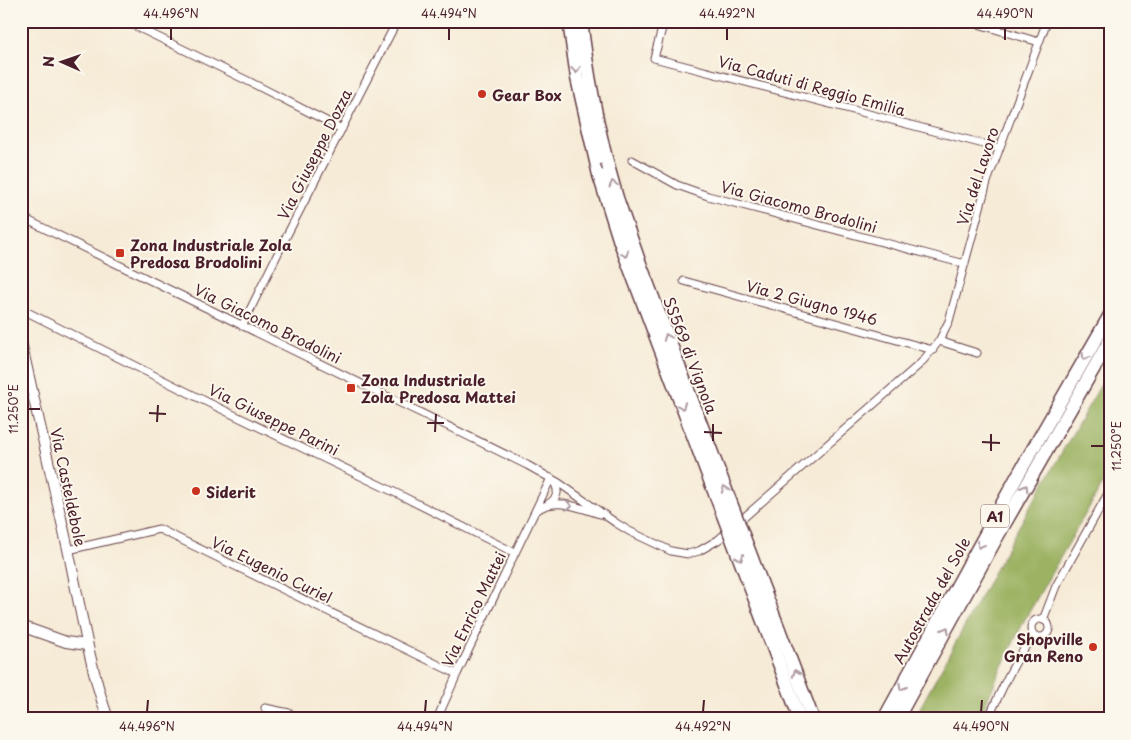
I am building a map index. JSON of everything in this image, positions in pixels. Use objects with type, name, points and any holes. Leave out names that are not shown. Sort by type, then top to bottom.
[{"type":"highway","name":"SS569 di Vignola","points":[[570,21],[576,78],[599,174],[620,242],[800,719]]},
{"type":"highway","name":"SS569 di Vignola","points":[[581,21],[598,129],[617,198],[638,262],[813,719]]},
{"type":"highway","name":"Autostrada del Sole","points":[[884,719],[1018,475],[1110,315]]},
{"type":"highway","name":"Autostrada del Sole","points":[[897,719],[997,537],[1110,340]]},
{"type":"street","points":[[125,21],[342,129]]},
{"type":"street","name":"Via Giuseppe Dozza","points":[[242,326],[397,21]]},
{"type":"street","name":"Via Caduti di Reggio Emilia","points":[[664,21],[654,58],[999,148]]},
{"type":"street","points":[[968,21],[1039,42]]},
{"type":"street","name":"Via del Lavoro","points":[[605,516],[629,531],[670,551],[688,554],[709,546],[752,511],[921,363],[933,350],[949,320],[987,182],[1047,21]]},
{"type":"street","name":"Via Giacomo Brodolini","points":[[632,160],[677,185],[708,196],[964,264]]},
{"type":"street","name":"Via Giacomo Brodolini","points":[[21,217],[551,478],[605,516]]},
{"type":"street","name":"Via 2 Giugno 1946","points":[[684,282],[933,350]]},
{"type":"street","name":"Via Giuseppe Parini","points":[[21,309],[515,553]]},
{"type":"street","points":[[939,341],[977,353]]},
{"type":"street","name":"Via Casteldebole","points":[[21,342],[87,642],[108,719]]},
{"type":"street","points":[[535,512],[553,501],[557,495],[557,486],[551,478]]},
{"type":"street","name":"Via Enrico Mattei","points":[[437,719],[551,478]]},
{"type":"street","points":[[1043,620],[1056,586],[1110,490]]},
{"type":"street","points":[[545,506],[553,504],[568,505],[605,516]]},
{"type":"street","name":"Via Eugenio Curiel","points":[[68,550],[158,529],[457,674]]},
{"type":"street","points":[[1036,620],[1043,620],[1048,625],[1047,634],[1040,637],[1034,635],[1031,630],[1032,624],[1036,620]]},
{"type":"street","points":[[21,626],[66,642],[87,642]]},
{"type":"street","points":[[988,719],[1012,668],[1034,635]]},
{"type":"street","points":[[265,708],[289,713],[301,719]]},
{"type":"green space","points":[[1103,381],[1110,382],[1110,471],[1024,621],[979,719],[914,719],[1014,535]]},
{"type":"place","name":"Gear Box","points":[[482,94]]},
{"type":"place","name":"Zona Industriale Zola Predosa Brodolini","points":[[120,253]]},
{"type":"place","name":"Zona Industriale Zola Predosa Mattei","points":[[351,388]]},
{"type":"place","name":"Siderit","points":[[196,491]]},
{"type":"place","name":"Shopville Gran Reno","points":[[1093,647]]}]
